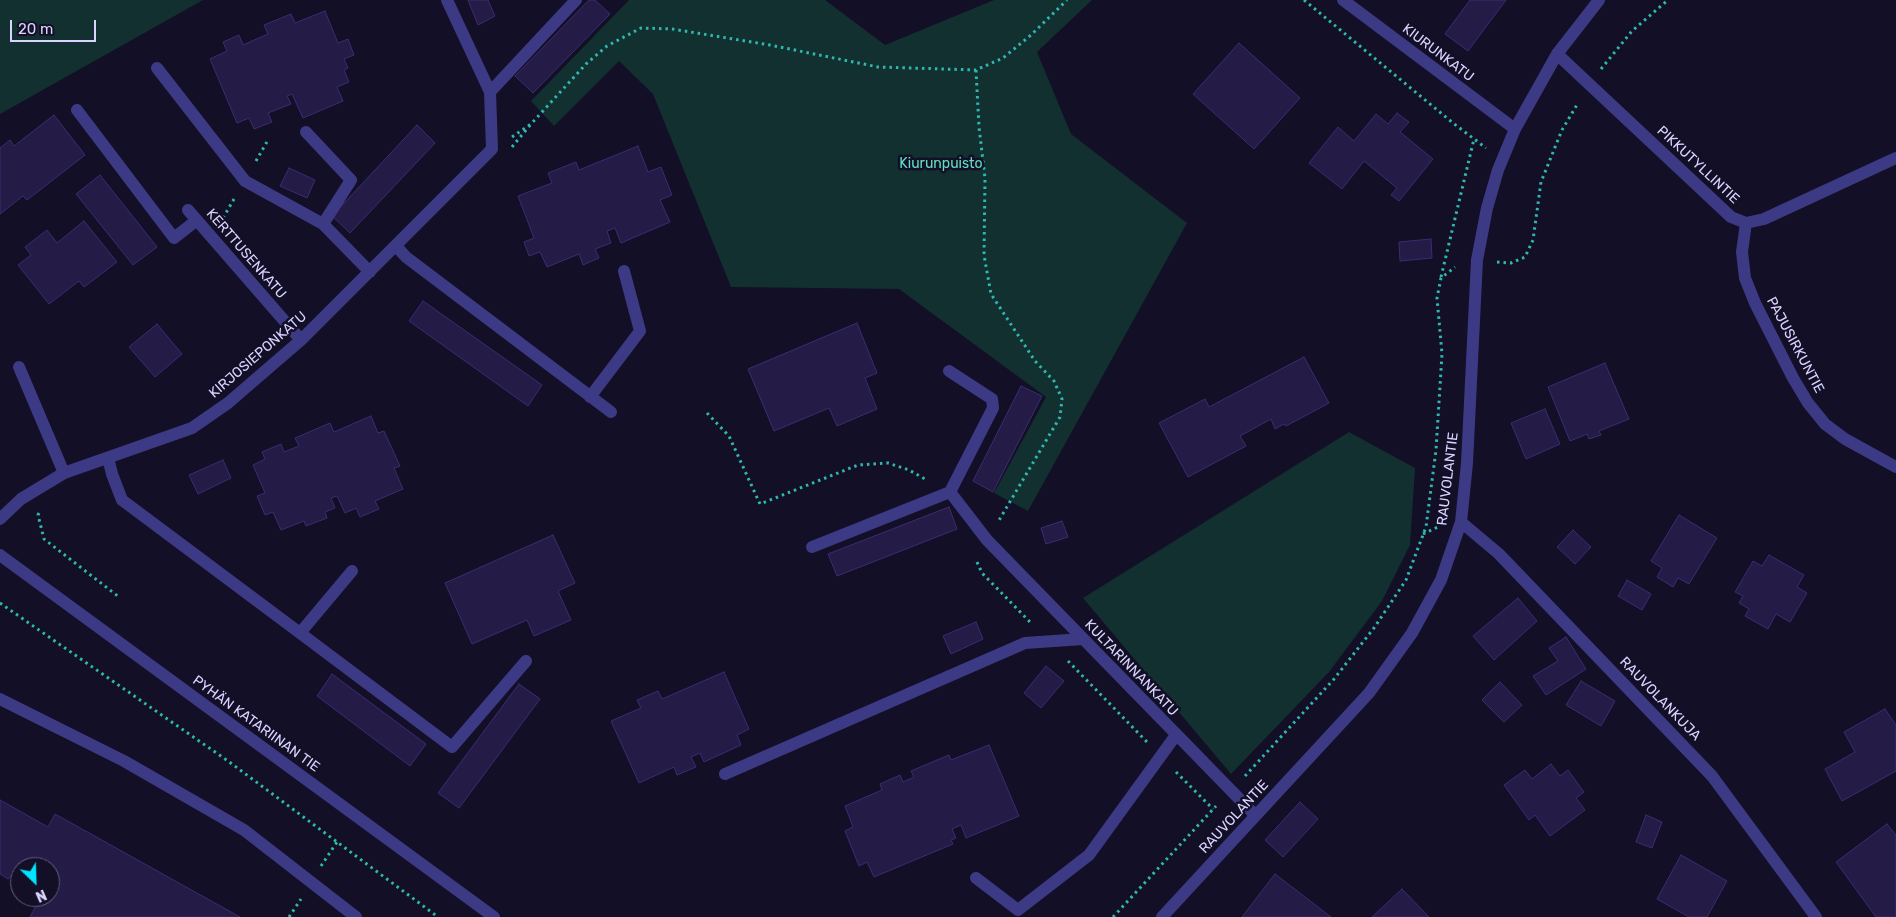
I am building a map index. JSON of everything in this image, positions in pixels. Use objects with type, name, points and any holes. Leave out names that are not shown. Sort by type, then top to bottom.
[{"type":"street","points":[[447,0],[490,92],[492,149]]},
{"type":"street","points":[[490,92],[576,0]]},
{"type":"street","name":"KIURUNKATU","points":[[1343,0],[1514,129]]},
{"type":"street","name":"RAUVOLANTIE","points":[[1162,917],[1369,693],[1412,633],[1441,580],[1461,522],[1468,463],[1477,260],[1487,208],[1514,129],[1557,54],[1599,0]]},
{"type":"street","name":"PIKKUTYLLINTIE","points":[[1557,54],[1731,216],[1746,223]]},
{"type":"street","points":[[157,68],[245,181],[323,224],[370,272]]},
{"type":"street","points":[[77,110],[174,238],[197,220]]},
{"type":"street","points":[[306,132],[351,180],[323,224]]},
{"type":"street","name":"KIRJOSIEPONKATU","points":[[0,519],[21,499],[64,473],[192,428],[228,403],[301,340],[492,149]]},
{"type":"street","points":[[1746,223],[1764,220],[1896,158]]},
{"type":"street","name":"KERTTUSENKATU","points":[[188,210],[301,340]]},
{"type":"street","name":"PAJUSIRKUNTIE","points":[[1746,223],[1742,252],[1746,278],[1755,303],[1793,378],[1808,403],[1825,424],[1845,439],[1896,467]]},
{"type":"street","points":[[396,246],[406,257],[611,412]]},
{"type":"street","points":[[590,397],[640,331],[624,271]]},
{"type":"street","points":[[19,367],[64,473]]},
{"type":"street","points":[[812,547],[950,492],[993,408],[992,399],[950,372]]},
{"type":"street","points":[[108,458],[122,500],[452,747],[526,661]]},
{"type":"street","name":"KULTARINNANKATU","points":[[950,492],[987,540],[1255,815]]},
{"type":"street","name":"RAUVOLANKUJA","points":[[1461,522],[1500,554],[1712,776],[1816,917]]},
{"type":"street","name":"PYHÄN KATARIINAN TIE","points":[[0,554],[494,917]]},
{"type":"street","points":[[300,633],[352,571]]},
{"type":"street","points":[[725,774],[1025,643],[1082,639]]},
{"type":"street","points":[[0,699],[124,761],[244,830],[356,917]]},
{"type":"street","points":[[976,878],[1018,910],[1090,855],[1176,736]]},
{"type":"path","points":[[492,149],[531,124],[586,64],[607,46],[641,28],[672,29],[770,45],[878,67],[976,70],[1002,58],[1031,35],[1067,0]]},
{"type":"path","points":[[1304,0],[1502,160]]},
{"type":"path","points":[[1598,73],[1632,31],[1668,0]]},
{"type":"path","points":[[976,70],[984,178],[984,255],[991,294],[1035,360],[1054,380],[1062,399],[1060,417],[976,558],[982,573],[1213,809]]},
{"type":"path","points":[[1441,278],[1457,266],[1477,260],[1511,263],[1525,257],[1533,240],[1541,182],[1562,130],[1577,105]]},
{"type":"path","points":[[1246,774],[1334,679],[1374,628],[1406,580],[1426,527],[1436,450],[1442,354],[1437,298],[1474,139]]},
{"type":"path","points":[[707,413],[729,436],[760,504],[858,465],[888,463],[909,470],[950,492]]},
{"type":"path","points":[[44,539],[119,597]]},
{"type":"path","points":[[0,603],[228,761],[438,917]]},
{"type":"path","points":[[1113,917],[1220,802]]},
{"type":"path","points":[[311,882],[336,842]]},
{"type":"green space","points":[[0,0],[203,0],[0,114]]},
{"type":"green space","name":"Kiurunpuisto","points":[[629,0],[825,0],[885,45],[994,0],[1092,0],[1037,52],[1071,134],[1187,223],[1028,511],[994,493],[1046,397],[899,289],[731,287],[653,94],[619,61],[554,126],[531,101]]},
{"type":"green space","points":[[1349,432],[1415,468],[1410,545],[1382,601],[1329,672],[1231,774],[1083,598]]},
{"type":"building","points":[[468,0],[488,0],[495,16],[478,25]]},
{"type":"building","points":[[589,0],[595,0],[610,14],[533,93],[515,76]]},
{"type":"building","points":[[1470,0],[1506,0],[1468,51],[1445,34]]},
{"type":"building","points":[[325,11],[338,43],[348,39],[354,55],[344,59],[348,68],[344,70],[349,82],[337,87],[343,101],[303,118],[292,94],[287,96],[291,104],[268,113],[272,122],[254,129],[249,118],[237,123],[210,59],[227,51],[223,42],[239,35],[243,45],[268,34],[264,25],[291,14],[295,23]]},
{"type":"building","points":[[1239,43],[1300,98],[1254,149],[1193,94]]},
{"type":"building","points":[[1397,113],[1409,122],[1400,132],[1433,159],[1399,201],[1391,195],[1397,188],[1364,161],[1342,189],[1309,163],[1338,127],[1354,141],[1376,114],[1388,124]]},
{"type":"building","points":[[54,115],[85,155],[27,200],[23,196],[0,214],[0,148],[10,140],[14,146]]},
{"type":"building","points":[[417,125],[435,143],[350,233],[332,216]]},
{"type":"building","points":[[638,146],[648,172],[661,167],[672,195],[660,200],[670,222],[621,243],[615,228],[607,231],[611,243],[595,249],[599,258],[583,265],[579,254],[547,267],[540,252],[529,256],[524,242],[534,238],[518,196],[552,183],[548,173],[576,162],[579,170]]},
{"type":"building","points":[[289,168],[315,180],[307,198],[280,186]]},
{"type":"building","points":[[100,175],[157,247],[133,265],[76,194]]},
{"type":"building","points":[[84,221],[117,262],[84,287],[79,281],[49,304],[18,265],[31,255],[25,247],[47,230],[57,243]]},
{"type":"building","points":[[1431,239],[1432,258],[1400,261],[1399,242]]},
{"type":"building","points":[[423,301],[542,385],[528,406],[409,321]]},
{"type":"building","points":[[857,323],[877,373],[865,378],[877,409],[837,426],[829,408],[774,431],[748,369]]},
{"type":"building","points":[[157,324],[182,354],[155,377],[129,347]]},
{"type":"building","points":[[1304,357],[1329,403],[1286,426],[1284,424],[1275,429],[1271,419],[1240,436],[1246,446],[1188,477],[1159,423],[1205,399],[1209,407]]},
{"type":"building","points":[[1605,363],[1629,419],[1599,431],[1601,435],[1589,439],[1587,434],[1570,441],[1548,387]]},
{"type":"building","points":[[1021,386],[1042,396],[993,492],[973,481]]},
{"type":"building","points":[[1545,409],[1560,444],[1526,459],[1511,423]]},
{"type":"building","points":[[371,416],[378,433],[384,431],[400,466],[394,468],[403,489],[375,501],[379,509],[360,517],[356,508],[345,513],[337,496],[331,498],[335,508],[325,512],[327,518],[306,526],[304,521],[281,530],[273,512],[265,515],[257,496],[265,493],[253,465],[265,459],[262,452],[281,444],[284,452],[299,446],[295,438],[330,423],[334,432]]},
{"type":"building","points":[[223,460],[231,478],[198,494],[189,475]]},
{"type":"building","points":[[949,507],[957,529],[837,576],[828,554]]},
{"type":"building","points":[[1679,515],[1717,538],[1689,584],[1678,578],[1673,587],[1657,577],[1662,568],[1651,561]]},
{"type":"building","points":[[1062,521],[1068,537],[1046,544],[1041,528]]},
{"type":"building","points":[[1573,530],[1591,547],[1575,564],[1557,547]]},
{"type":"building","points":[[553,535],[575,583],[558,591],[571,620],[534,636],[527,620],[472,644],[445,583]]},
{"type":"building","points":[[1769,555],[1804,575],[1797,587],[1807,593],[1790,622],[1776,614],[1768,629],[1745,616],[1749,609],[1739,603],[1743,596],[1735,592],[1753,561],[1762,566]]},
{"type":"building","points":[[1627,580],[1651,594],[1642,610],[1618,596]]},
{"type":"building","points":[[1518,598],[1537,621],[1494,660],[1473,636]]},
{"type":"building","points":[[976,622],[983,639],[951,654],[943,636]]},
{"type":"building","points":[[1566,637],[1586,669],[1546,695],[1533,676],[1558,661],[1549,648]]},
{"type":"building","points":[[1046,666],[1064,681],[1041,708],[1024,693]]},
{"type":"building","points":[[724,672],[749,729],[737,735],[741,745],[704,762],[700,753],[691,757],[696,767],[677,775],[674,767],[639,783],[611,721],[641,708],[637,700],[658,691],[662,699]]},
{"type":"building","points":[[332,674],[426,744],[410,766],[317,696]]},
{"type":"building","points":[[1581,681],[1615,701],[1601,726],[1566,705]]},
{"type":"building","points":[[1500,682],[1522,705],[1504,722],[1482,700]]},
{"type":"building","points":[[519,684],[540,699],[459,808],[438,793]]},
{"type":"building","points":[[1885,709],[1896,725],[1896,771],[1842,801],[1825,769],[1855,752],[1844,732]]},
{"type":"building","points":[[989,745],[1019,816],[966,838],[961,825],[952,829],[956,838],[951,840],[953,844],[874,877],[867,862],[859,866],[845,831],[853,827],[845,806],[882,790],[880,784],[900,775],[903,782],[914,777],[911,771],[949,755],[951,760]]},
{"type":"building","points":[[1551,764],[1560,776],[1568,770],[1584,792],[1576,798],[1585,810],[1550,836],[1535,815],[1529,820],[1504,785],[1525,770],[1532,779]]},
{"type":"building","points":[[0,800],[48,827],[55,814],[240,917],[30,917],[35,907],[60,907],[60,857],[10,857],[10,877],[8,879],[0,874]]},
{"type":"building","points":[[1300,802],[1318,819],[1283,857],[1265,840]]},
{"type":"building","points":[[1646,815],[1662,822],[1652,848],[1636,842]]},
{"type":"building","points":[[1887,824],[1896,835],[1896,917],[1876,917],[1836,862]]},
{"type":"building","points":[[1681,855],[1727,881],[1707,917],[1689,917],[1657,899]]},
{"type":"building","points":[[1275,874],[1331,917],[1242,917]]},
{"type":"building","points":[[1402,889],[1429,917],[1372,917]]}]
